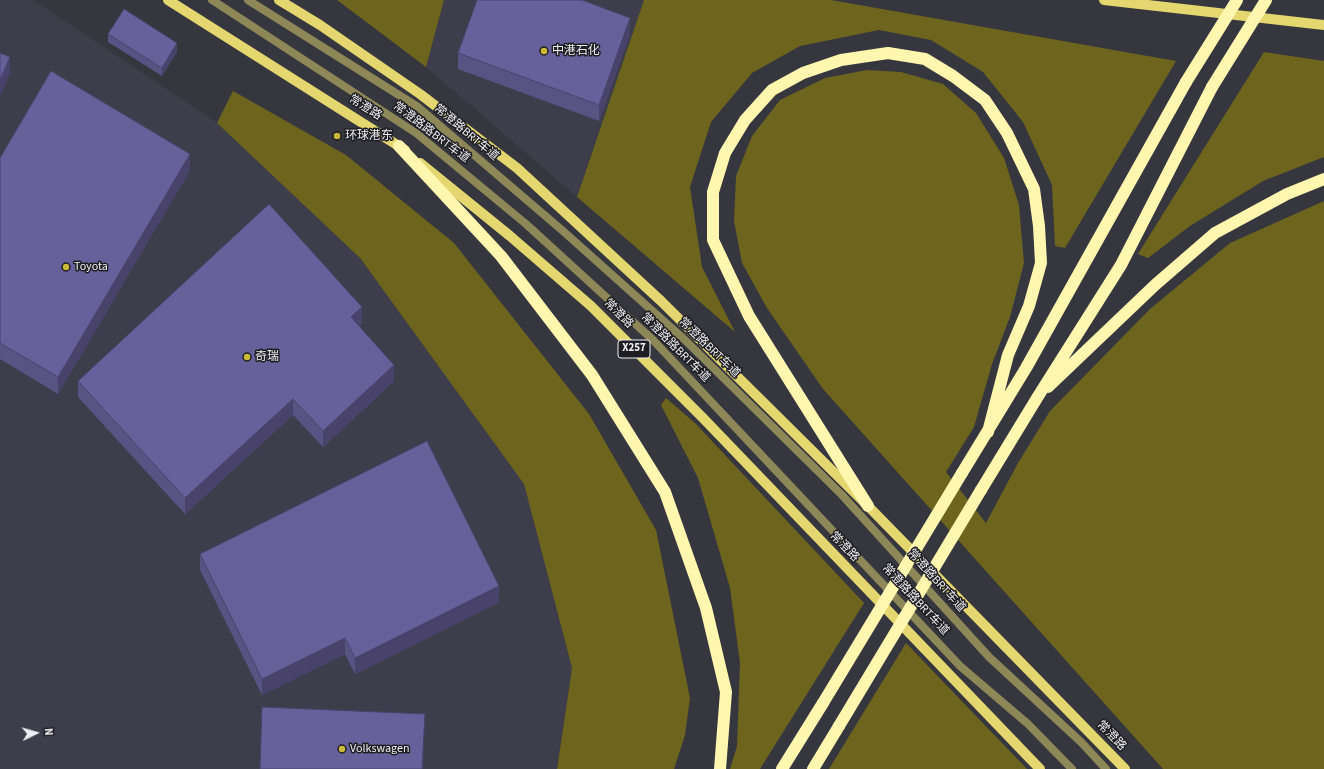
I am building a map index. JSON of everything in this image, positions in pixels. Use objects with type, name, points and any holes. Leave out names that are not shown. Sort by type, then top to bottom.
[{"type":"highway","points":[[782,769],[988,432],[1030,361],[1186,82],[1237,0]]},
{"type":"highway","points":[[813,769],[1036,398],[1121,265],[1212,87],[1266,0]]},
{"type":"highway","points":[[868,506],[749,316],[713,240],[713,192],[725,153],[746,120],[772,90],[803,73],[841,60],[888,53],[925,59],[953,76],[985,100],[1007,132],[1034,189],[1039,226],[1041,263],[1029,306],[1008,355],[988,432]]},
{"type":"highway","points":[[400,146],[501,256],[592,375],[665,492],[706,608],[726,692],[720,769]]},
{"type":"highway","points":[[1036,398],[1078,361],[1155,285],[1215,233],[1287,194],[1324,179]]},
{"type":"main road","name":"常澄路","points":[[168,0],[400,146],[510,236],[592,306],[703,418],[1040,769]]},
{"type":"main road","name":"常澄路","points":[[279,0],[320,25],[420,94],[516,168],[662,301],[868,506],[1125,769]]},
{"type":"main road","points":[[1104,0],[1324,25]]},
{"type":"lane","name":"常澄路路BRT车道","points":[[212,0],[416,134],[526,224],[653,340],[960,666],[1028,724],[1072,769]]},
{"type":"lane","name":"常澄路BRT车道","points":[[248,0],[418,107],[563,231],[685,340],[831,484],[989,657],[1081,742],[1106,769]]},
{"type":"shaded area","points":[[0,0],[33,0],[217,123],[360,258],[524,484],[572,668],[557,769],[0,769]]},
{"type":"shaded area","points":[[337,0],[444,0],[426,67]]},
{"type":"shaded area","points":[[444,0],[644,0],[577,197],[426,67]]},
{"type":"shaded area","points":[[644,0],[831,0],[1176,61],[1065,248],[1055,246],[1052,185],[1023,122],[983,72],[931,40],[879,30],[800,46],[752,73],[711,122],[690,187],[702,267],[735,332],[577,197]]},
{"type":"shaded area","points":[[1264,52],[1324,61],[1324,157],[1263,181],[1190,226],[1148,258],[1138,254]]},
{"type":"shaded area","points":[[867,70],[901,72],[943,84],[976,113],[1004,158],[1019,205],[1024,263],[1010,317],[992,364],[974,427],[946,472],[986,523],[1018,463],[1050,411],[1150,309],[1230,243],[1324,201],[1324,769],[1163,769],[823,389],[767,308],[742,263],[734,221],[736,176],[752,136],[780,100],[825,78]]},
{"type":"shaded area","points":[[233,91],[346,155],[454,243],[589,414],[656,530],[690,698],[685,735],[674,769],[557,769],[572,668],[524,484],[360,258],[217,123]]},
{"type":"shaded area","points":[[666,398],[695,423],[864,603],[760,769],[730,769],[737,746],[740,663],[730,588],[698,478],[661,405]]},
{"type":"shaded area","points":[[906,643],[1027,769],[829,769]]},
{"type":"building","name":"中港石化","points":[[477,0],[582,0],[630,18],[599,105],[458,53]]},
{"type":"building","points":[[124,9],[177,43],[162,68],[108,34]]},
{"type":"building","points":[[0,53],[10,57],[0,80]]},
{"type":"building","name":"Toyota","points":[[51,71],[190,154],[58,377],[0,343],[0,158]]},
{"type":"building","name":"奇瑞","points":[[269,204],[362,307],[351,317],[394,365],[323,431],[293,399],[185,498],[78,381]]},
{"type":"building","points":[[427,441],[499,586],[355,658],[345,638],[262,679],[200,554]]},
{"type":"building","name":"Volkswagen","points":[[262,707],[425,714],[422,769],[260,769]]},
{"type":"place","name":"中港石化","points":[[544,51]]},
{"type":"place","name":"环球港东","points":[[337,136]]},
{"type":"place","name":"Toyota","points":[[66,267]]},
{"type":"place","name":"奇瑞","points":[[247,357]]},
{"type":"place","name":"Volkswagen","points":[[342,749]]}]
